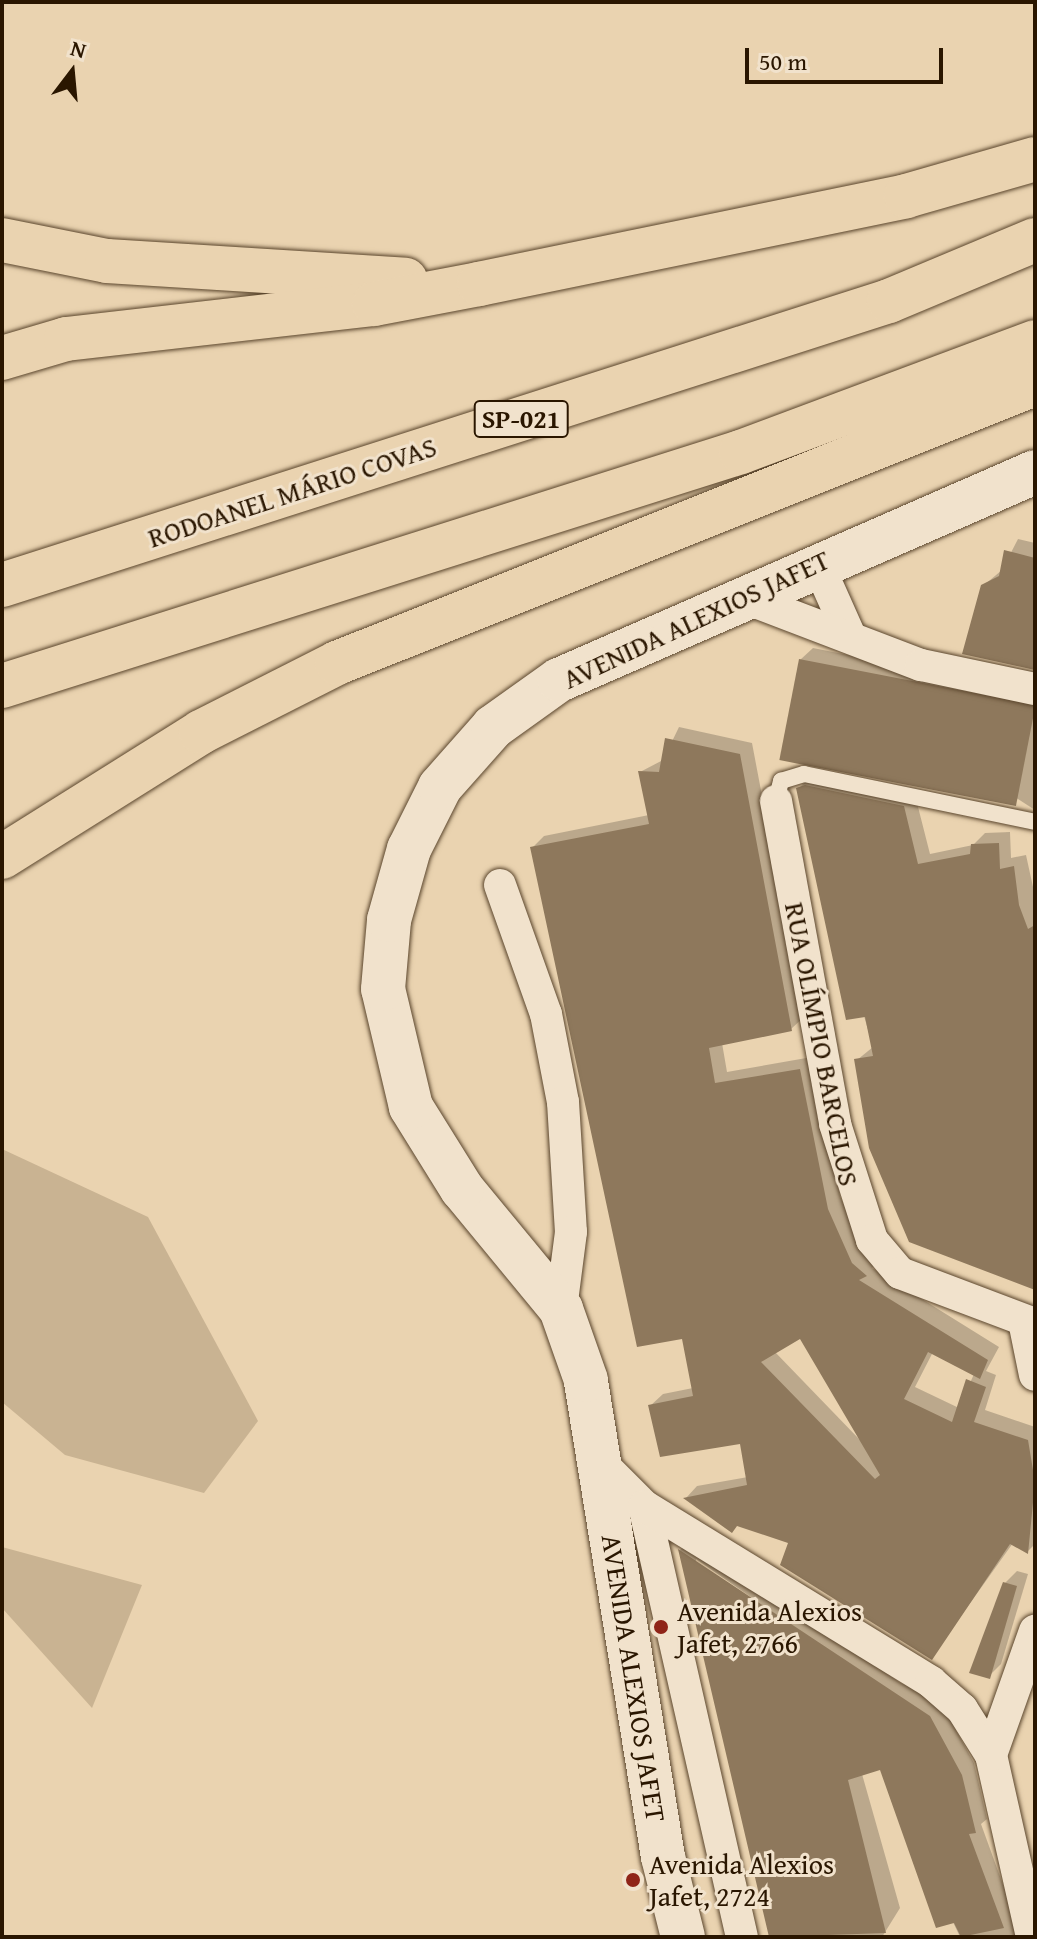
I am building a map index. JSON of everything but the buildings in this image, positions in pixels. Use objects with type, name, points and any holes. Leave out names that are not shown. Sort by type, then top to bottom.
[{"type":"highway","points":[[2,358],[66,339],[374,304],[479,284],[906,196],[1035,159]]},
{"type":"highway","points":[[2,240],[107,261],[479,284]]},
{"type":"highway","name":"RODOANEL MÁRIO COVAS","points":[[2,585],[889,301],[1035,240]]},
{"type":"highway","points":[[2,686],[741,452],[1035,342]]},
{"type":"highway","points":[[2,857],[201,732],[337,663],[1035,384]]},
{"type":"main road","name":"AVENIDA ALEXIOS JAFET","points":[[683,1937],[652,1792],[603,1465],[561,1309],[462,1189],[411,1107],[383,989],[389,920],[409,849],[440,787],[493,727],[559,680],[817,562],[1035,472]]},
{"type":"street","points":[[817,562],[850,636]]},
{"type":"street","points":[[740,596],[921,665],[1035,689]]},
{"type":"street","name":"RUA OLÍMPIO BARCELOS","points":[[776,801],[835,1124],[863,1221],[900,1273],[1029,1323]]},
{"type":"street","name":"AVENIDA ALEXIOS JAFET","points":[[500,885],[546,1014],[563,1102],[571,1232],[561,1309]]},
{"type":"street","points":[[1029,1323],[1035,1375]]},
{"type":"street","name":"AVENIDA ALEXIOS JAFET","points":[[603,1465],[644,1506],[742,1937]]},
{"type":"street","points":[[644,1506],[931,1682],[962,1709],[991,1755],[1032,1937]]},
{"type":"street","points":[[991,1755],[1035,1631]]},
{"type":"lane","points":[[776,801],[781,781],[804,774],[1035,822]]},
{"type":"shaded area","points":[[2,1149],[148,1217],[258,1421],[204,1493],[65,1455],[2,1402]]},
{"type":"shaded area","points":[[2,1547],[142,1585],[92,1708],[2,1608]]},
{"type":"place","name":"Avenida Alexios Jafet, 2766","points":[[661,1627]]},
{"type":"place","name":"Avenida Alexios Jafet, 2724","points":[[633,1880]]}]
